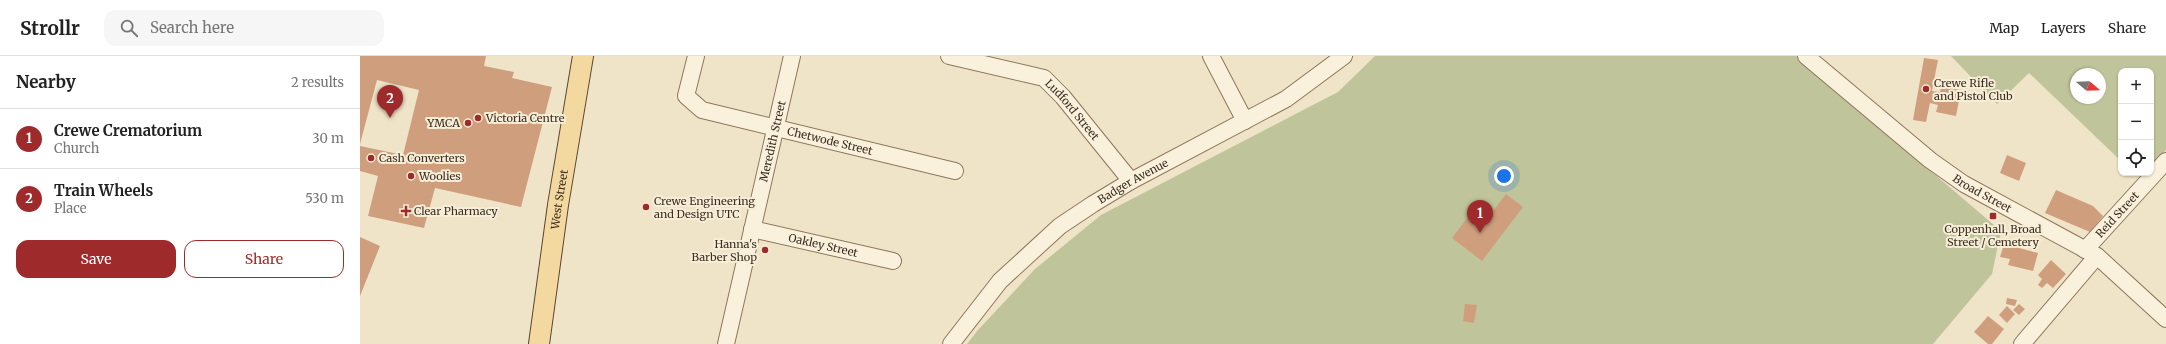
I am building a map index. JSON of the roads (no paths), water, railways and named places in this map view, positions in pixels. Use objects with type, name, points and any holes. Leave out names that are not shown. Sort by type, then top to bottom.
[{"type":"main road","name":"West Street","points":[[539,344],[558,205],[583,56]]},
{"type":"street","name":"Chetwode Street","points":[[696,56],[686,96],[702,110],[955,171]]},
{"type":"street","name":"Meredith Street","points":[[728,343],[792,56]]},
{"type":"street","name":"Ludford Street","points":[[949,56],[1044,78],[1063,97],[1131,181]]},
{"type":"street","points":[[1211,56],[1245,121]]},
{"type":"street","name":"Badger Avenue","points":[[952,344],[1000,281],[1060,226],[1131,181],[1286,99],[1344,56]]},
{"type":"street","name":"Broad Street","points":[[1806,56],[1930,160],[1964,184],[2091,253],[2166,319]]},
{"type":"street","name":"Reid Street","points":[[2022,344],[2091,253],[2166,161]]},
{"type":"street","name":"Oakley Street","points":[[752,230],[893,261]]},
{"type":"place","name":"Crewe Rifle and Pistol Club","points":[[1926,89]]},
{"type":"place","name":"Train Wheels","points":[[390,118]]},
{"type":"place","name":"Victoria Centre","points":[[478,118]]},
{"type":"place","name":"YMCA","points":[[468,123]]},
{"type":"place","name":"Cash Converters","points":[[371,158]]},
{"type":"place","name":"Woolies","points":[[411,176]]},
{"type":"place","name":"Crewe Engineering and Design UTC","points":[[646,207]]},
{"type":"place","name":"Clear Pharmacy","points":[[406,211]]},
{"type":"place","name":"Coppenhall, Broad Street / Cemetery","points":[[1993,216]]},
{"type":"place","name":"Crewe Crematorium","points":[[1480,233]]},
{"type":"place","name":"Hanna's Barber Shop","points":[[765,250]]}]
